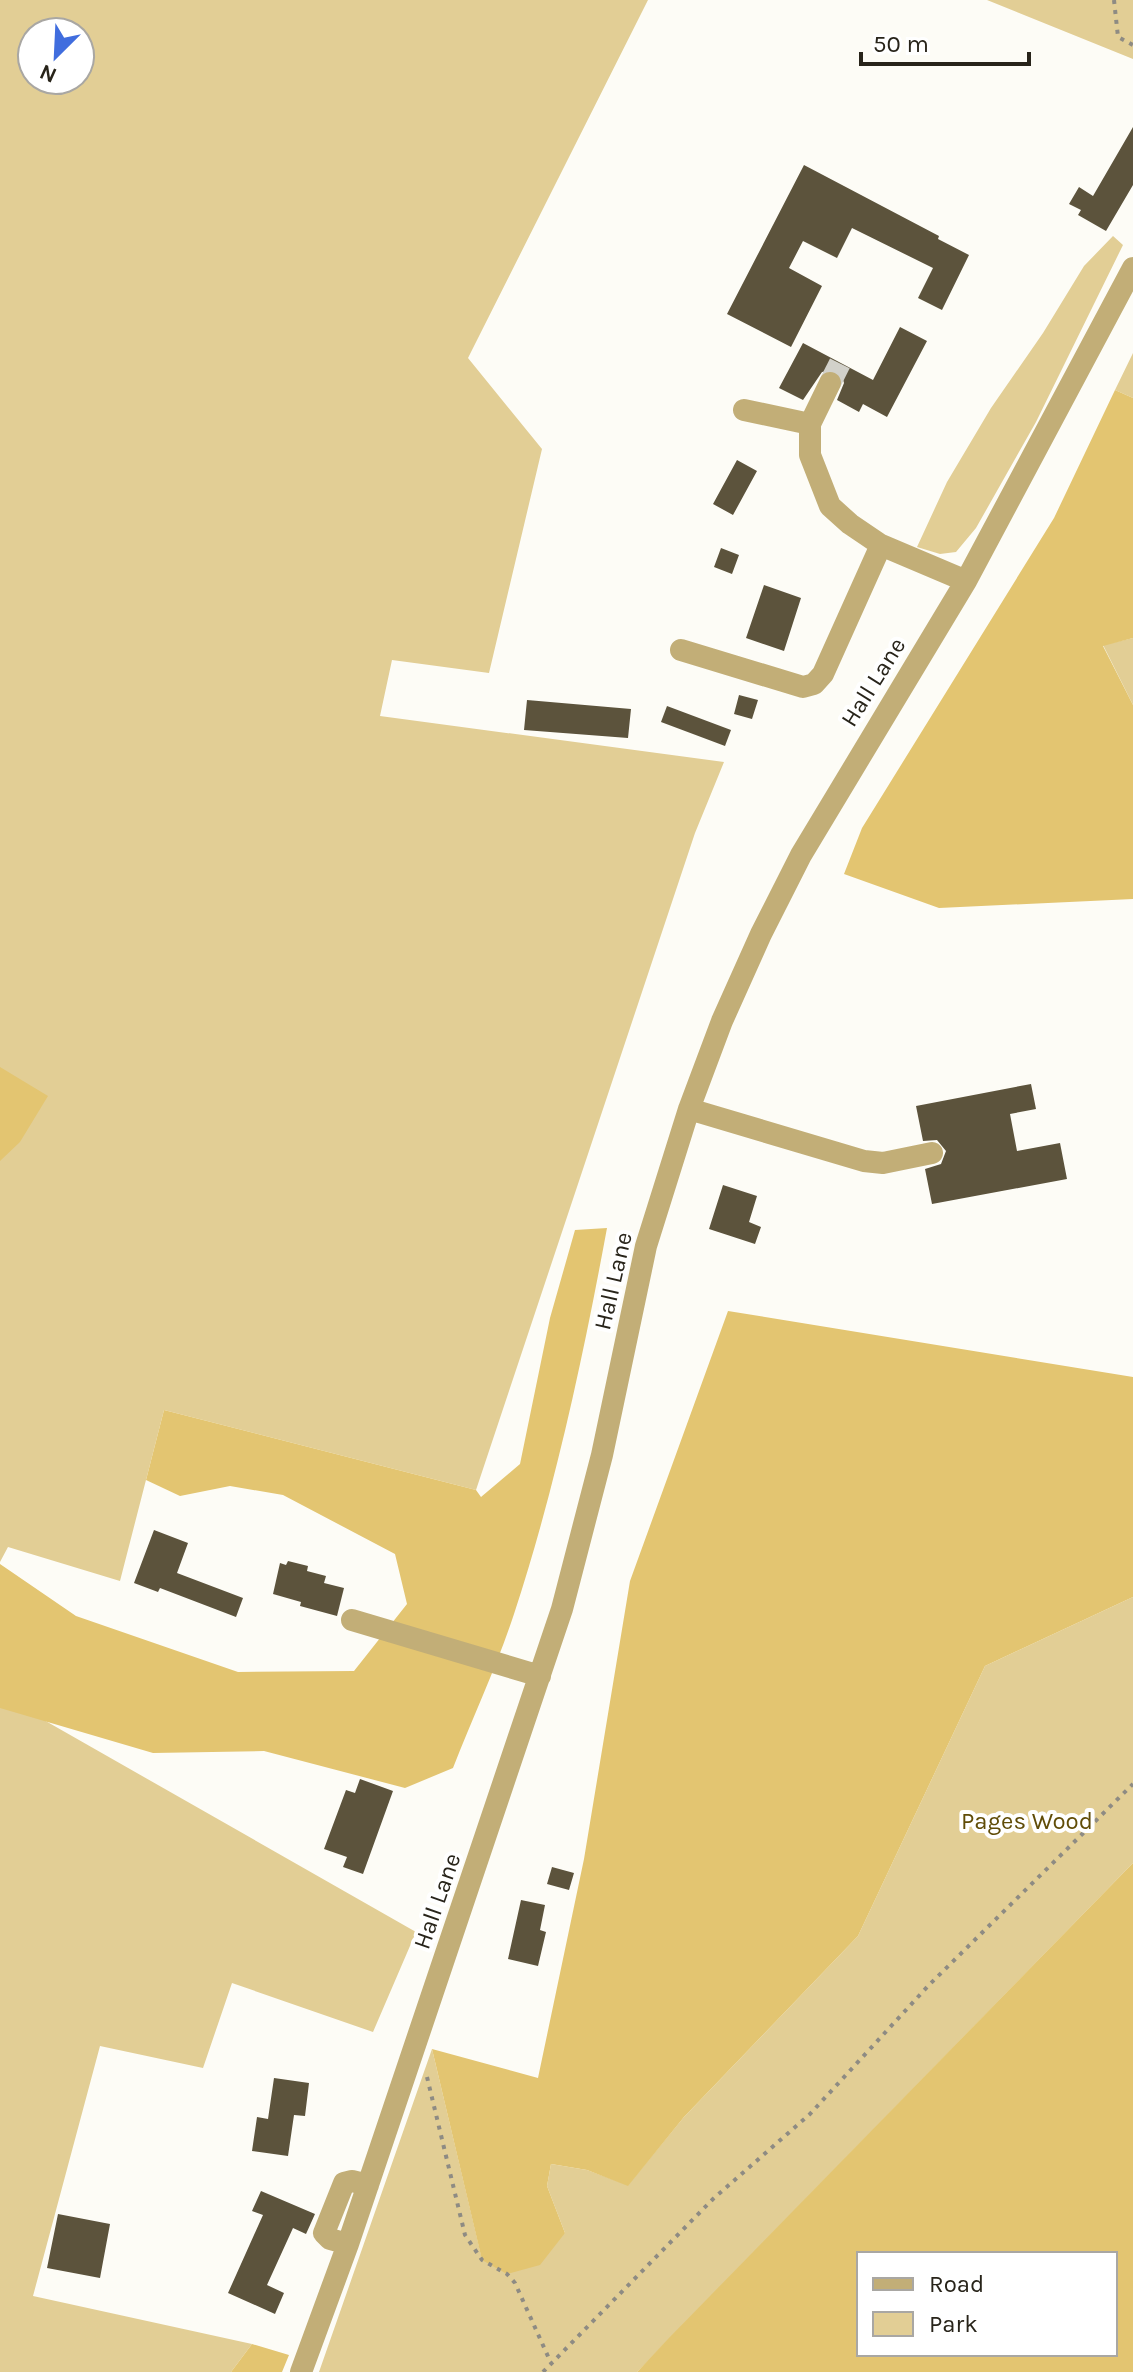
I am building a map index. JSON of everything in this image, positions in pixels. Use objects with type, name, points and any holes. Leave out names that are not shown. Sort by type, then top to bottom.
[{"type":"street","name":"Hall Lane","points":[[301,2372],[348,2244],[540,1676],[583,1534],[646,1246],[689,1109],[722,1021],[801,855],[966,581],[1133,268]]},
{"type":"street","points":[[830,383],[810,424],[810,455],[830,506],[881,545],[966,581]]},
{"type":"street","points":[[744,410],[810,424]]},
{"type":"street","points":[[681,650],[803,687],[814,684],[823,674],[881,545]]},
{"type":"street","points":[[689,1109],[864,1161],[883,1163],[932,1153]]},
{"type":"street","points":[[352,1620],[540,1676]]},
{"type":"path","points":[[1114,0],[1118,37],[1133,45]]},
{"type":"path","points":[[543,2372],[713,2199],[810,2114],[929,1985],[1133,1784]]},
{"type":"path","points":[[409,2063],[425,2070],[465,2235],[482,2260],[507,2274],[515,2283],[551,2363]]},
{"type":"green space","points":[[0,0],[648,0],[468,358],[542,449],[489,673],[392,660],[380,716],[724,762],[695,833],[476,1490],[164,1410],[120,1581],[8,1547],[0,1562]]},
{"type":"green space","points":[[987,0],[1133,0],[1133,59]]},
{"type":"green space","points":[[1113,236],[1123,245],[1036,422],[976,528],[956,552],[940,554],[917,547],[947,482],[991,408],[1043,333],[1084,266]]},
{"type":"green space","points":[[1133,353],[1133,398],[1115,390]]},
{"type":"green space","points":[[1133,638],[1133,705],[1103,645]]},
{"type":"green space","name":"Pages Wood","points":[[1133,1597],[1133,1863],[637,2372],[319,2372],[432,2049],[482,2259],[565,2233],[547,2186],[551,2164],[587,2170],[628,2185],[684,2117],[858,1936],[985,1666]]},
{"type":"green space","points":[[0,1695],[416,1932],[373,2032],[232,1983],[203,2068],[100,2046],[33,2296],[252,2344],[231,2372],[0,2372]]},
{"type":"shaded area","points":[[1115,390],[1133,398],[1133,638],[1103,646],[1133,705],[1133,899],[939,908],[844,874],[862,828],[1054,518]]},
{"type":"shaded area","points":[[0,1067],[48,1096],[20,1142],[0,1161]]},
{"type":"shaded area","points":[[607,1228],[578,1374],[529,1567],[493,1672],[453,1768],[405,1788],[264,1751],[153,1753],[0,1708],[0,1564],[76,1616],[238,1672],[354,1671],[407,1604],[395,1554],[283,1495],[230,1486],[180,1496],[146,1480],[164,1410],[476,1490],[481,1497],[520,1464],[550,1318],[575,1230]]},
{"type":"shaded area","points":[[728,1311],[1133,1377],[1133,1597],[985,1666],[858,1936],[684,2117],[628,2186],[587,2170],[551,2164],[547,2186],[565,2233],[540,2265],[507,2274],[482,2260],[432,2049],[538,2078],[584,1859],[630,1581]]},
{"type":"shaded area","points":[[1133,1863],[1133,2372],[637,2372],[668,2339]]},
{"type":"shaded area","points":[[252,2344],[289,2355],[282,2372],[231,2372]]},
{"type":"building","points":[[1133,127],[1133,185],[1106,231],[1078,215],[1081,210],[1069,204],[1079,187],[1093,196]]},
{"type":"building","points":[[804,165],[969,255],[942,310],[918,298],[933,268],[852,228],[837,258],[803,241],[789,268],[822,286],[791,347],[727,314]]},
{"type":"building","points":[[900,327],[927,341],[887,417],[863,404],[859,412],[837,400],[844,383],[835,370],[822,372],[803,400],[779,388],[803,343],[873,380]]},
{"type":"building","points":[[737,460],[757,471],[733,515],[713,504]]},
{"type":"building","points":[[721,548],[739,555],[732,574],[714,567]]},
{"type":"building","points":[[764,585],[801,598],[784,651],[746,638]]},
{"type":"building","points":[[739,695],[758,700],[752,719],[734,714]]},
{"type":"building","points":[[527,700],[631,709],[628,738],[524,730]]},
{"type":"building","points":[[667,706],[731,730],[725,746],[661,722]]},
{"type":"building","points":[[1031,1084],[1036,1109],[1010,1114],[1017,1151],[1060,1143],[1067,1179],[932,1204],[925,1169],[941,1164],[946,1151],[937,1140],[923,1141],[916,1106]]},
{"type":"building","points":[[723,1185],[757,1196],[749,1222],[761,1227],[755,1244],[709,1229]]},
{"type":"building","points":[[154,1530],[188,1543],[177,1573],[243,1598],[236,1617],[160,1588],[158,1592],[134,1583]]},
{"type":"building","points":[[288,1561],[308,1566],[307,1571],[326,1576],[324,1583],[344,1588],[337,1616],[300,1606],[301,1602],[273,1594],[280,1563],[286,1565]]},
{"type":"building","points":[[360,1779],[393,1791],[363,1874],[343,1867],[347,1857],[324,1849],[346,1790],[355,1793]]},
{"type":"building","points":[[552,1867],[574,1873],[569,1890],[547,1884]]},
{"type":"building","points":[[521,1900],[545,1905],[540,1930],[546,1932],[538,1966],[508,1959]]},
{"type":"building","points":[[274,2078],[309,2083],[305,2116],[294,2115],[288,2156],[252,2151],[257,2117],[268,2119]]},
{"type":"building","points":[[261,2191],[315,2214],[306,2234],[293,2228],[267,2285],[284,2293],[275,2314],[228,2293],[263,2215],[252,2211]]},
{"type":"building","points":[[58,2214],[110,2224],[100,2278],[47,2268]]},
{"type":"tunnel","points":[[830,383],[840,363]]}]
